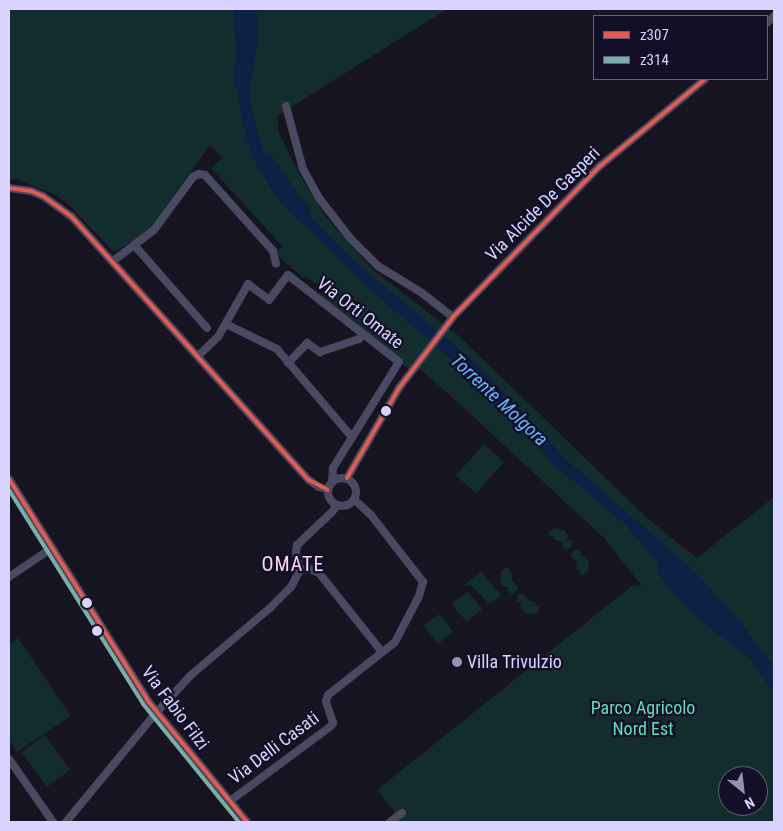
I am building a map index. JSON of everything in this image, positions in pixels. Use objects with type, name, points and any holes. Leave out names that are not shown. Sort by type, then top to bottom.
[{"type":"street","name":"Via Alcide De Gasperi","points":[[347,478],[395,396],[419,360],[453,317],[600,166],[704,80]]},
{"type":"street","points":[[286,106],[303,168],[319,198],[350,238],[378,266],[422,293],[453,317]]},
{"type":"street","points":[[113,262],[154,230],[193,177],[200,174],[205,175],[273,251],[276,264]]},
{"type":"street","points":[[9,188],[37,193],[55,202],[71,216],[309,480],[319,487],[328,490]]},
{"type":"street","points":[[135,246],[207,328]]},
{"type":"street","name":"Via Orti Omate","points":[[226,324],[248,284],[269,300],[288,275],[399,362],[333,468],[332,482]]},
{"type":"street","points":[[198,356],[218,337],[226,324],[277,349],[352,437]]},
{"type":"street","points":[[288,362],[306,343],[320,352],[359,339],[363,334]]},
{"type":"street","points":[[341,478],[347,478],[356,487],[354,500],[346,506],[336,506],[329,499],[328,490],[332,482],[341,478]]},
{"type":"street","name":"Via Fabio Filzi","points":[[9,479],[156,713],[247,822]]},
{"type":"street","points":[[300,570],[307,568],[318,572],[382,652],[395,642],[419,596],[423,582],[371,515],[354,500]]},
{"type":"street","points":[[66,822],[156,713],[191,675],[270,608],[291,587],[300,570],[296,552],[297,545],[331,514],[336,506]]},
{"type":"street","points":[[9,577],[52,548]]},
{"type":"street","name":"Via Delli Casati","points":[[230,801],[331,726],[332,720],[326,701],[328,695],[382,652]]},
{"type":"street","points":[[9,758],[53,822]]},
{"type":"street","points":[[390,822],[402,813]]},
{"type":"green space","name":"Parco Agricolo Nord Est","points":[[9,9],[447,9],[277,116],[279,133],[299,173],[326,217],[372,269],[460,337],[649,520],[697,558],[774,497],[774,822],[403,822],[377,790],[633,585],[642,586],[604,538],[451,396],[420,369],[415,374],[318,299],[324,290],[306,276],[303,278],[275,253],[282,246],[211,168],[223,158],[210,145],[149,231],[114,252],[58,196],[16,179],[9,180]]},
{"type":"green space","points":[[484,444],[504,462],[476,493],[456,475]]},
{"type":"green space","points":[[555,528],[564,530],[569,536],[567,541],[570,539],[573,541],[571,548],[564,549],[561,542],[553,539],[554,534],[552,537],[550,536],[549,532]]},
{"type":"green space","points":[[577,549],[582,552],[580,556],[584,556],[589,562],[588,571],[583,575],[578,574],[582,570],[577,570],[576,561],[571,556],[573,551]]},
{"type":"green space","points":[[506,567],[510,569],[510,572],[507,573],[512,572],[512,581],[518,587],[516,592],[512,594],[507,591],[509,587],[504,587],[500,581],[501,572]]},
{"type":"green space","points":[[481,571],[500,594],[499,598],[489,604],[472,586],[464,585]]},
{"type":"green space","points":[[468,592],[482,609],[467,622],[452,605],[453,602]]},
{"type":"green space","points":[[519,594],[524,594],[528,600],[536,603],[535,608],[538,605],[539,612],[534,614],[525,613],[520,606],[522,602],[518,603],[516,601]]},
{"type":"green space","points":[[440,614],[453,631],[438,644],[424,627],[425,624]]},
{"type":"green space","points":[[18,638],[71,716],[17,752],[9,740],[9,645]]},
{"type":"green space","points":[[45,735],[70,770],[47,787],[22,752]]},
{"type":"water","name":"Torrente Molgora","points":[[234,9],[242,9],[247,81],[257,133],[270,168],[281,187],[357,263],[483,370],[568,461],[693,570],[735,615],[774,667],[774,693],[726,627],[673,581],[625,524],[553,464],[487,390],[373,292],[288,210],[272,191],[251,153],[242,121],[238,91]]},
{"type":"waterway","name":"Torrente Molgora","points":[[242,82],[248,44],[248,9]]},
{"type":"waterway","name":"Torrente Molgora","points":[[265,162],[291,199],[302,210]]},
{"type":"waterway","name":"Torrente Molgora","points":[[666,568],[680,588],[705,612],[744,643]]},
{"type":"transit line","name":"z307","points":[[347,478],[399,388],[453,317],[600,166],[704,80]]},
{"type":"transit line","name":"z307","points":[[9,188],[31,191],[43,196],[71,216],[309,480],[328,490]]},
{"type":"transit line","name":"z307","points":[[9,479],[148,701],[247,822]]},
{"type":"transit line","name":"z314","points":[[9,490],[143,704],[239,822]]},
{"type":"place","name":"Villa Trivulzio","points":[[457,662]]},
{"type":"district","name":"OMATE","points":[[293,564]]}]
